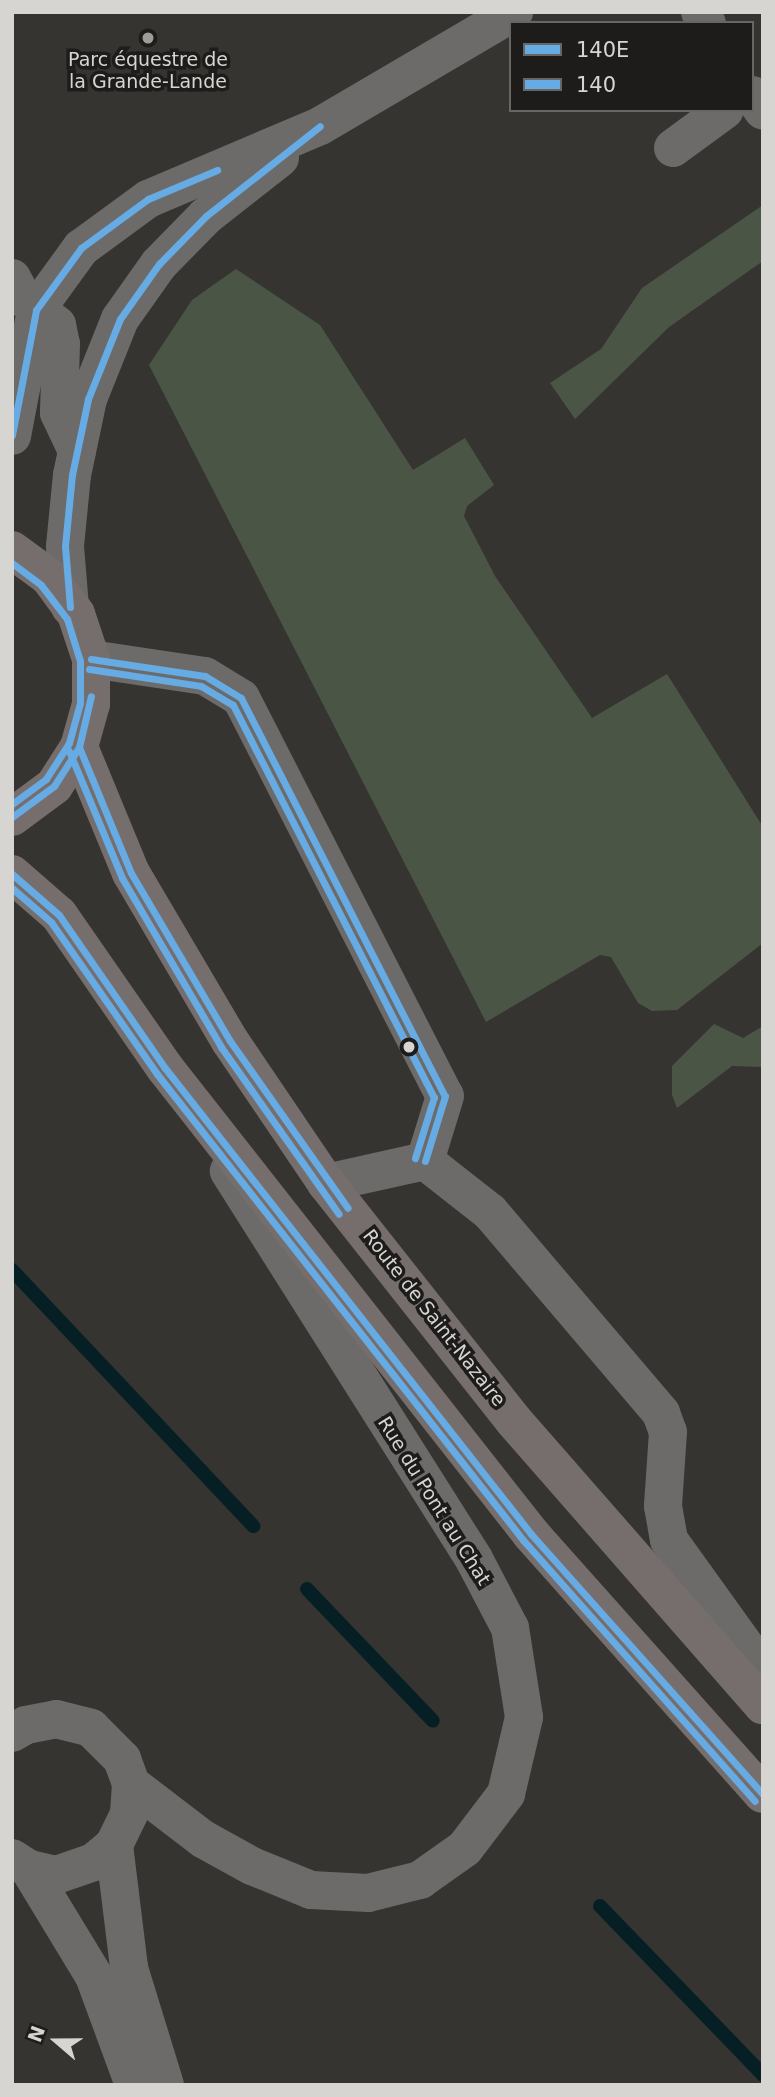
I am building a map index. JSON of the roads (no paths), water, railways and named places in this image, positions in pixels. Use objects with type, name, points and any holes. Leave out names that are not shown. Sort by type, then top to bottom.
[{"type":"main road","points":[[12,550],[49,577],[71,607],[91,659],[91,704],[79,747],[54,786],[12,817]]},
{"type":"main road","name":"Route de Saint-Nazaire","points":[[79,747],[131,873],[230,1041],[326,1183],[514,1421],[763,1705]]},
{"type":"main road","points":[[12,874],[59,915],[166,1068],[531,1534],[651,1673],[763,1794]]},
{"type":"street","points":[[12,436],[36,310],[80,248],[148,199],[320,126],[514,12]]},
{"type":"street","points":[[673,148],[722,112]]},
{"type":"street","points":[[71,607],[65,546],[77,451],[88,399],[120,319],[159,264],[206,216],[320,126]]},
{"type":"street","points":[[12,278],[36,310],[57,326],[61,344],[59,413],[77,451]]},
{"type":"street","points":[[91,659],[205,677],[242,698],[445,1096],[425,1161]]},
{"type":"street","name":"Rue du Pont au Chat","points":[[131,1784],[203,1839],[252,1866],[311,1890],[368,1893],[419,1880],[465,1848],[506,1794],[524,1717],[510,1628],[474,1559],[166,1068]]},
{"type":"street","points":[[326,1183],[425,1161]]},
{"type":"street","points":[[425,1161],[490,1212],[661,1413],[668,1432],[663,1506],[669,1540],[763,1671]]},
{"type":"street","points":[[12,1733],[26,1725],[56,1719],[91,1728],[122,1759],[131,1784],[129,1814],[114,1845],[94,1862],[56,1875],[21,1864]]},
{"type":"street","points":[[114,1845],[129,1968],[164,2085]]},
{"type":"street","points":[[21,1864],[94,1976],[126,2077]]},
{"type":"waterway","points":[[12,1270],[253,1526]]},
{"type":"waterway","points":[[307,1589],[433,1721]]},
{"type":"waterway","points":[[600,1906],[763,2075]]},
{"type":"place","name":"Parc équestre de la Grande-Lande","points":[[148,38]]}]
